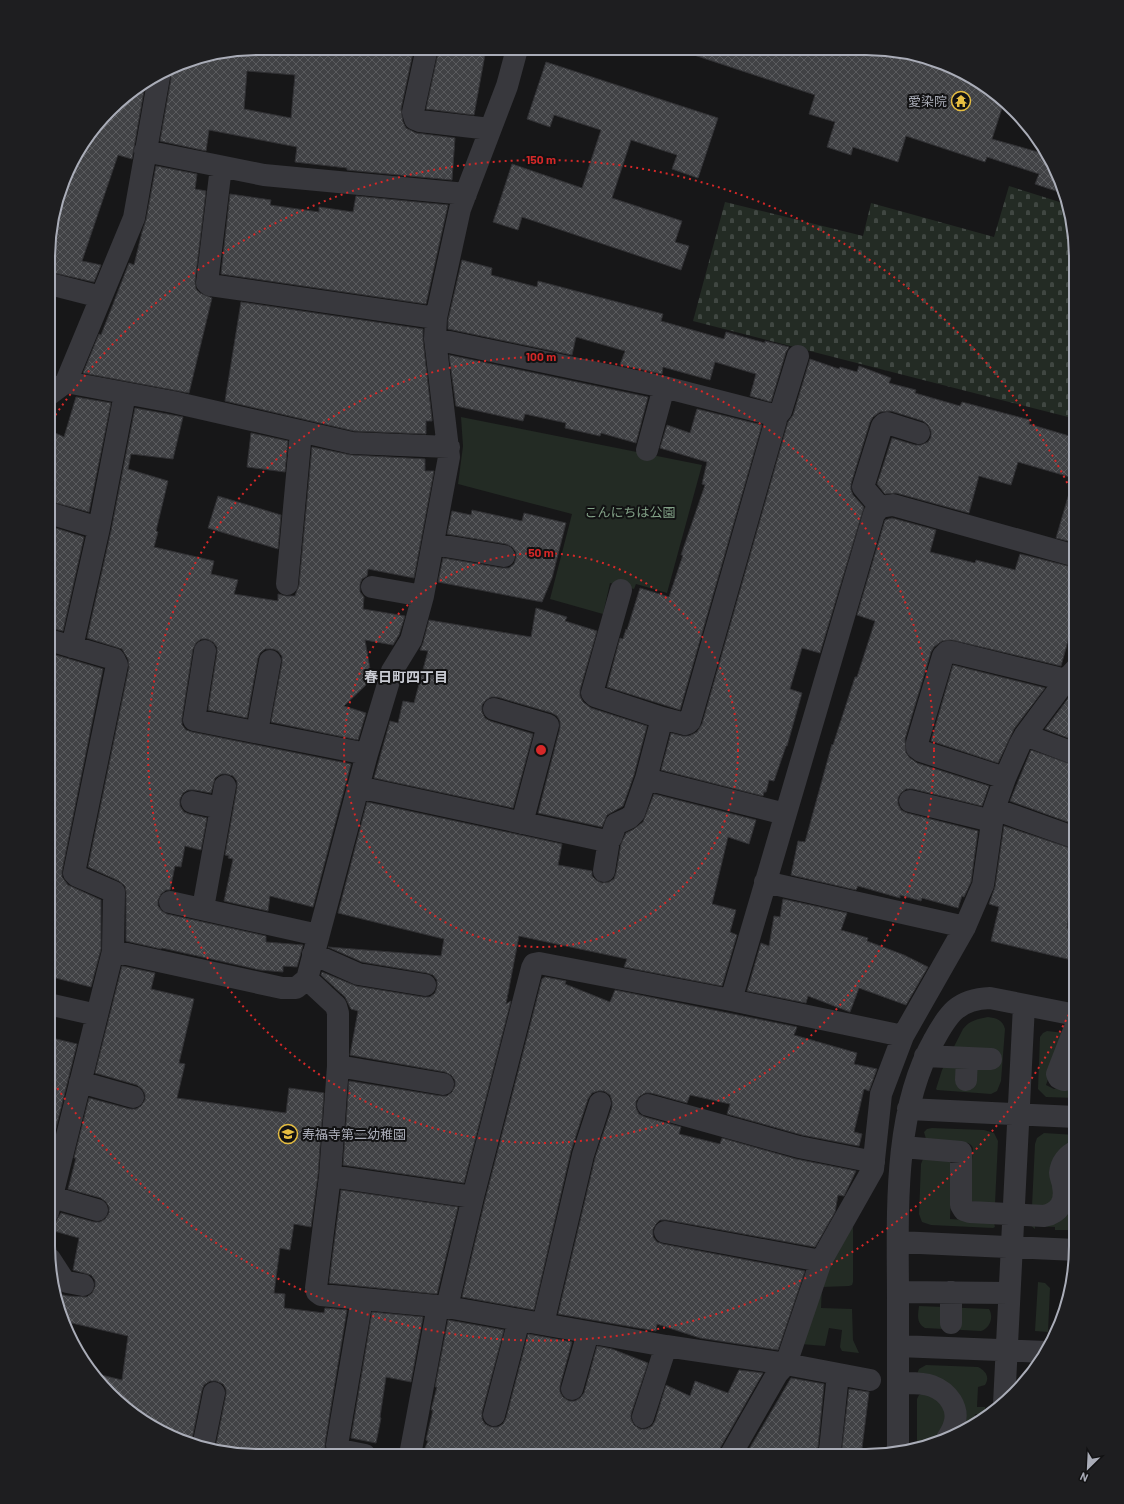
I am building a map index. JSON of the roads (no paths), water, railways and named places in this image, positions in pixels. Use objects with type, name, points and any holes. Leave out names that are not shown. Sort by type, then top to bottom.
[{"type":"street","points":[[425,55],[413,112],[415,119],[420,121],[490,129]]},
{"type":"street","points":[[113,951],[282,988],[296,988],[307,979],[366,754],[392,671],[412,640],[423,596],[447,467],[449,447],[436,329],[460,209],[507,86],[515,55]]},
{"type":"street","points":[[158,81],[134,218],[101,298],[58,388],[124,394],[173,402],[352,443],[449,447]]},
{"type":"street","points":[[145,150],[264,175],[466,194]]},
{"type":"street","points":[[221,167],[207,283],[436,329],[776,417]]},
{"type":"street","points":[[55,285],[101,298]]},
{"type":"street","points":[[621,590],[592,693],[595,696],[662,718],[688,724],[776,417],[780,410],[798,356]]},
{"type":"street","points":[[647,450],[664,387]]},
{"type":"street","points":[[72,647],[99,528],[124,394]]},
{"type":"street","points":[[880,507],[864,487],[882,426],[887,424],[919,432]]},
{"type":"street","points":[[287,584],[301,432]]},
{"type":"street","points":[[731,1000],[874,514],[880,507],[893,505],[1069,554]]},
{"type":"street","points":[[55,515],[99,528]]},
{"type":"street","points":[[433,544],[504,556]]},
{"type":"street","points":[[372,587],[423,596]]},
{"type":"street","points":[[55,642],[117,662],[74,873],[77,876],[114,892],[113,951],[55,1184]]},
{"type":"street","points":[[206,651],[194,720],[366,754]]},
{"type":"street","points":[[1005,778],[918,748],[917,743],[943,656],[947,652],[952,652],[1069,675]]},
{"type":"street","points":[[257,732],[270,661]]},
{"type":"street","points":[[734,1449],[769,1386],[786,1364],[821,1261],[873,1169],[881,1094],[903,1036],[966,927],[983,885],[993,815],[1005,778],[1025,735],[1069,678]]},
{"type":"street","points":[[494,709],[548,725],[522,823]]},
{"type":"street","points":[[604,871],[609,840],[616,824],[629,818],[634,813],[646,779],[662,718]]},
{"type":"street","points":[[1025,735],[1069,751]]},
{"type":"street","points":[[646,779],[785,814]]},
{"type":"street","points":[[203,908],[225,786]]},
{"type":"street","points":[[358,787],[606,841],[609,840]]},
{"type":"street","points":[[910,801],[993,815],[1069,836]]},
{"type":"street","points":[[192,802],[221,808]]},
{"type":"street","points":[[766,882],[966,927]]},
{"type":"street","points":[[170,902],[203,908],[316,945],[358,974],[425,985]]},
{"type":"street","points":[[411,1449],[442,1307],[473,1197],[534,964],[539,963],[731,1000],[903,1036]]},
{"type":"street","points":[[307,979],[338,1009],[338,1066],[330,1176],[316,1288],[317,1292],[321,1295],[442,1307],[666,1346],[786,1364],[870,1380]]},
{"type":"street","points":[[898,1446],[899,1180],[908,1109],[919,1070],[925,1056],[948,1016],[957,1007],[967,1001],[979,998],[990,998],[1069,1014]]},
{"type":"street","points":[[1006,1394],[1006,1350],[1024,1005]]},
{"type":"street","points":[[55,1006],[97,1015]]},
{"type":"street","points":[[1069,1043],[1057,1074],[1059,1078],[1064,1080],[1069,1078]]},
{"type":"street","points":[[925,1056],[991,1059]]},
{"type":"street","points":[[966,1080],[967,1058]]},
{"type":"street","points":[[338,1066],[443,1084]]},
{"type":"street","points":[[80,1082],[133,1097]]},
{"type":"street","points":[[543,1324],[583,1155],[600,1104]]},
{"type":"street","points":[[648,1105],[799,1147],[874,1162]]},
{"type":"street","points":[[908,1109],[1069,1117]]},
{"type":"street","points":[[903,1147],[961,1152],[961,1205],[964,1210],[970,1212],[1044,1216],[1051,1215],[1063,1202],[1064,1194],[1060,1174],[1064,1160],[1069,1154]]},
{"type":"street","points":[[330,1176],[473,1197]]},
{"type":"street","points":[[55,1206],[97,1210]]},
{"type":"street","points":[[665,1232],[821,1261]]},
{"type":"street","points":[[898,1242],[1069,1250]]},
{"type":"street","points":[[56,1268],[67,1282],[83,1285]]},
{"type":"street","points":[[898,1292],[1009,1294]]},
{"type":"street","points":[[951,1292],[951,1322]]},
{"type":"street","points":[[339,1449],[337,1445],[362,1299]]},
{"type":"street","points":[[494,1415],[519,1320]]},
{"type":"street","points":[[572,1389],[588,1332]]},
{"type":"street","points":[[643,1417],[666,1346]]},
{"type":"street","points":[[898,1346],[1040,1352]]},
{"type":"street","points":[[830,1449],[838,1374]]},
{"type":"street","points":[[898,1383],[932,1386],[949,1398],[955,1410],[956,1418],[952,1430]]},
{"type":"street","points":[[204,1442],[214,1393]]},
{"type":"place","name":"愛染院","points":[[961,101]]},
{"type":"place","name":"寿福寺第二幼稚園","points":[[288,1134]]},
{"type":"district","name":"春日町四丁目","points":[[406,677]]},
{"type":"park label","name":"こんにちは公園","points":[[630,512]]}]
